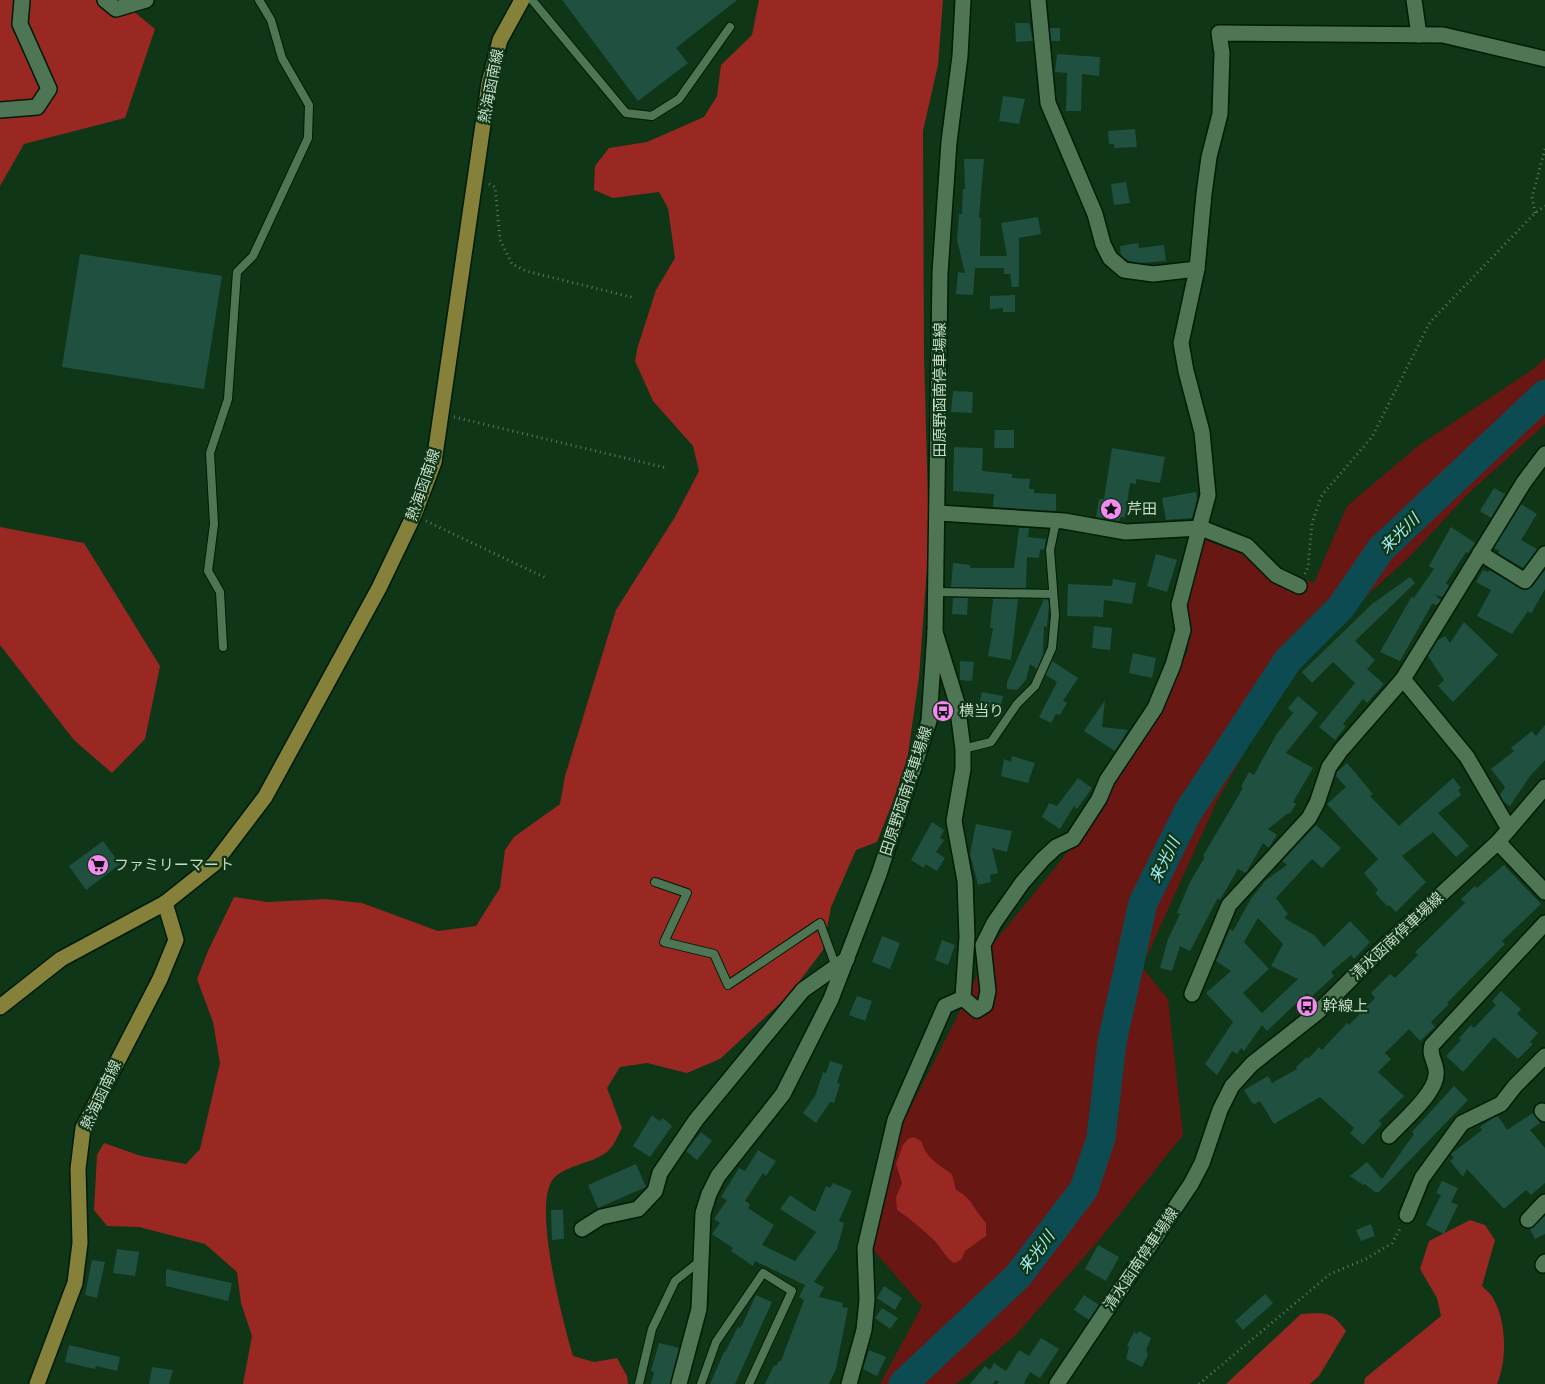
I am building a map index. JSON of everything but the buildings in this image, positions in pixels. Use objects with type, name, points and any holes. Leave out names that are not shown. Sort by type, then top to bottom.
[{"type":"main road","name":"熱海函南線","points":[[0,1007],[61,959],[165,903],[214,864],[265,797],[379,588],[414,515],[434,462],[443,414],[489,83],[500,40],[522,0]]},
{"type":"main road","name":"熱海函南線","points":[[37,1384],[75,1283],[80,1243],[78,1169],[83,1128],[160,979],[176,940],[165,903]]},
{"type":"street","points":[[0,110],[37,107],[49,89],[20,24],[22,0]]},
{"type":"street","points":[[105,0],[116,9],[142,3],[146,0]]},
{"type":"street","name":"田原野函南停車場線","points":[[679,1384],[699,1310],[703,1213],[709,1194],[718,1176],[783,1094],[823,1017],[841,963],[879,874],[929,721],[935,632],[938,513],[940,273],[949,142],[960,56],[964,0]]},
{"type":"street","points":[[1038,0],[1048,103],[1095,214],[1103,244],[1110,258],[1124,270],[1134,272],[1153,274],[1197,269]]},
{"type":"street","points":[[1414,0],[1419,35]]},
{"type":"street","points":[[963,998],[977,1010],[984,1005],[988,991],[983,945],[994,923],[1022,883],[1043,859],[1056,847],[1073,839],[1099,799],[1107,780],[1155,708],[1173,665],[1183,630],[1179,605],[1190,559],[1201,528],[1208,495],[1202,432],[1186,372],[1181,343],[1197,269],[1204,194],[1220,114],[1222,53],[1219,32],[1443,36],[1545,59]]},
{"type":"street","points":[[1192,994],[1229,905],[1309,818],[1317,802],[1329,767],[1341,750],[1403,679],[1480,553],[1542,462]]},
{"type":"street","points":[[938,513],[1056,521],[1126,532],[1201,528],[1247,546],[1276,575],[1299,586]]},
{"type":"street","points":[[1480,553],[1525,581],[1545,554]]},
{"type":"street","points":[[935,632],[957,703],[964,749],[963,769],[954,821],[966,880],[967,937],[963,998]]},
{"type":"street","points":[[1403,679],[1467,757],[1509,829]]},
{"type":"street","name":"清水函南停車場線","points":[[1057,1384],[1191,1184],[1202,1163],[1220,1110],[1232,1086],[1252,1064],[1319,1011],[1374,956],[1498,842],[1545,787]]},
{"type":"street","points":[[1498,842],[1545,892]]},
{"type":"street","points":[[1389,1136],[1433,1088],[1436,1068],[1430,1051],[1432,1045],[1545,922]]},
{"type":"street","points":[[582,1229],[601,1217],[638,1209],[655,1191],[660,1173],[696,1120],[754,1048],[803,990],[841,963]]},
{"type":"street","points":[[849,1384],[864,1330],[867,1300],[864,1248],[895,1120],[945,1006],[963,998]]},
{"type":"street","points":[[1407,1215],[1422,1178],[1462,1123],[1501,1104],[1515,1086],[1545,1056]]},
{"type":"street","points":[[1528,1220],[1545,1202]]},
{"type":"lane","points":[[223,648],[220,592],[208,570],[214,524],[210,453],[228,399],[237,272],[252,256],[308,138],[309,104],[282,58],[271,20],[259,0]]},
{"type":"lane","points":[[532,0],[626,113],[652,116],[679,99],[730,27]]},
{"type":"lane","points":[[964,749],[991,742],[1017,704],[1035,686],[1052,648],[1055,615],[1050,550],[1056,521]]},
{"type":"lane","points":[[936,592],[1053,594]]},
{"type":"lane","points":[[655,882],[687,893],[664,942],[714,954],[728,985],[820,923],[841,963]]},
{"type":"lane","points":[[639,1384],[652,1330],[675,1281],[702,1260]]},
{"type":"lane","points":[[701,1384],[716,1342],[764,1273],[792,1291],[749,1384]]},
{"type":"path","points":[[1535,213],[1532,197],[1545,149]]},
{"type":"path","points":[[476,178],[494,187],[500,240],[512,264],[526,271],[635,298]]},
{"type":"path","points":[[1299,586],[1308,567],[1312,523],[1322,495],[1372,437],[1430,322],[1535,213],[1545,206]]},
{"type":"path","points":[[443,414],[667,468]]},
{"type":"path","points":[[414,515],[546,578]]},
{"type":"path","points":[[1199,1384],[1330,1274],[1366,1259],[1392,1243],[1407,1215]]},
{"type":"shaded area","points":[[0,0],[120,0],[155,29],[125,118],[24,144],[0,186]]},
{"type":"shaded area","points":[[759,0],[943,0],[938,65],[923,131],[924,356],[929,540],[919,677],[906,768],[877,842],[856,850],[831,907],[823,950],[789,995],[720,1059],[687,1073],[647,1063],[620,1067],[607,1088],[622,1128],[614,1143],[602,1155],[556,1176],[549,1188],[546,1209],[551,1262],[573,1356],[594,1362],[617,1358],[627,1376],[628,1384],[243,1384],[252,1336],[241,1303],[237,1272],[205,1244],[139,1227],[107,1226],[94,1210],[97,1155],[104,1143],[141,1156],[186,1164],[200,1149],[220,1063],[213,1022],[197,979],[234,897],[268,902],[325,899],[362,903],[438,931],[476,926],[500,888],[505,850],[514,837],[560,804],[565,776],[616,610],[675,517],[699,471],[693,446],[653,401],[635,361],[656,290],[675,258],[668,208],[659,192],[613,198],[594,190],[595,166],[609,148],[647,142],[704,117],[717,96],[721,65],[752,35]]},
{"type":"shaded area","points":[[1545,358],[1545,424],[1469,493],[1411,555],[1296,661],[1216,803],[1142,967],[1168,999],[1183,1135],[1099,1240],[1015,1336],[956,1384],[880,1384],[922,1306],[869,1245],[904,1120],[992,945],[1089,826],[1188,651],[1188,603],[1203,539],[1314,583],[1347,506],[1418,446],[1533,369]]},
{"type":"shaded area","points":[[0,527],[84,543],[160,666],[145,739],[112,773],[74,740],[0,645]]},
{"type":"shaded area","points":[[914,1137],[922,1142],[926,1152],[933,1160],[952,1174],[956,1190],[969,1200],[986,1223],[986,1236],[965,1251],[961,1260],[954,1263],[935,1241],[897,1210],[896,1197],[902,1183],[896,1164],[903,1145],[908,1139]]},
{"type":"shaded area","points":[[1470,1220],[1485,1225],[1495,1240],[1482,1286],[1492,1296],[1498,1307],[1503,1329],[1503,1364],[1497,1384],[1364,1384],[1365,1378],[1441,1316],[1437,1298],[1420,1269],[1429,1241]]},
{"type":"shaded area","points":[[1301,1314],[1327,1314],[1336,1319],[1346,1331],[1319,1376],[1310,1384],[1226,1384]]},
{"type":"waterway","name":"来光川","points":[[903,1384],[1018,1276],[1084,1189],[1101,1138],[1112,1042],[1143,903],[1188,812],[1288,660],[1341,607],[1381,549],[1545,394]]},
{"type":"place","name":"芹田","points":[[1111,509]]},
{"type":"place","name":"横当り","points":[[943,711]]},
{"type":"place","name":"ファミリーマート","points":[[98,865]]},
{"type":"place","name":"幹線上","points":[[1307,1006]]}]
